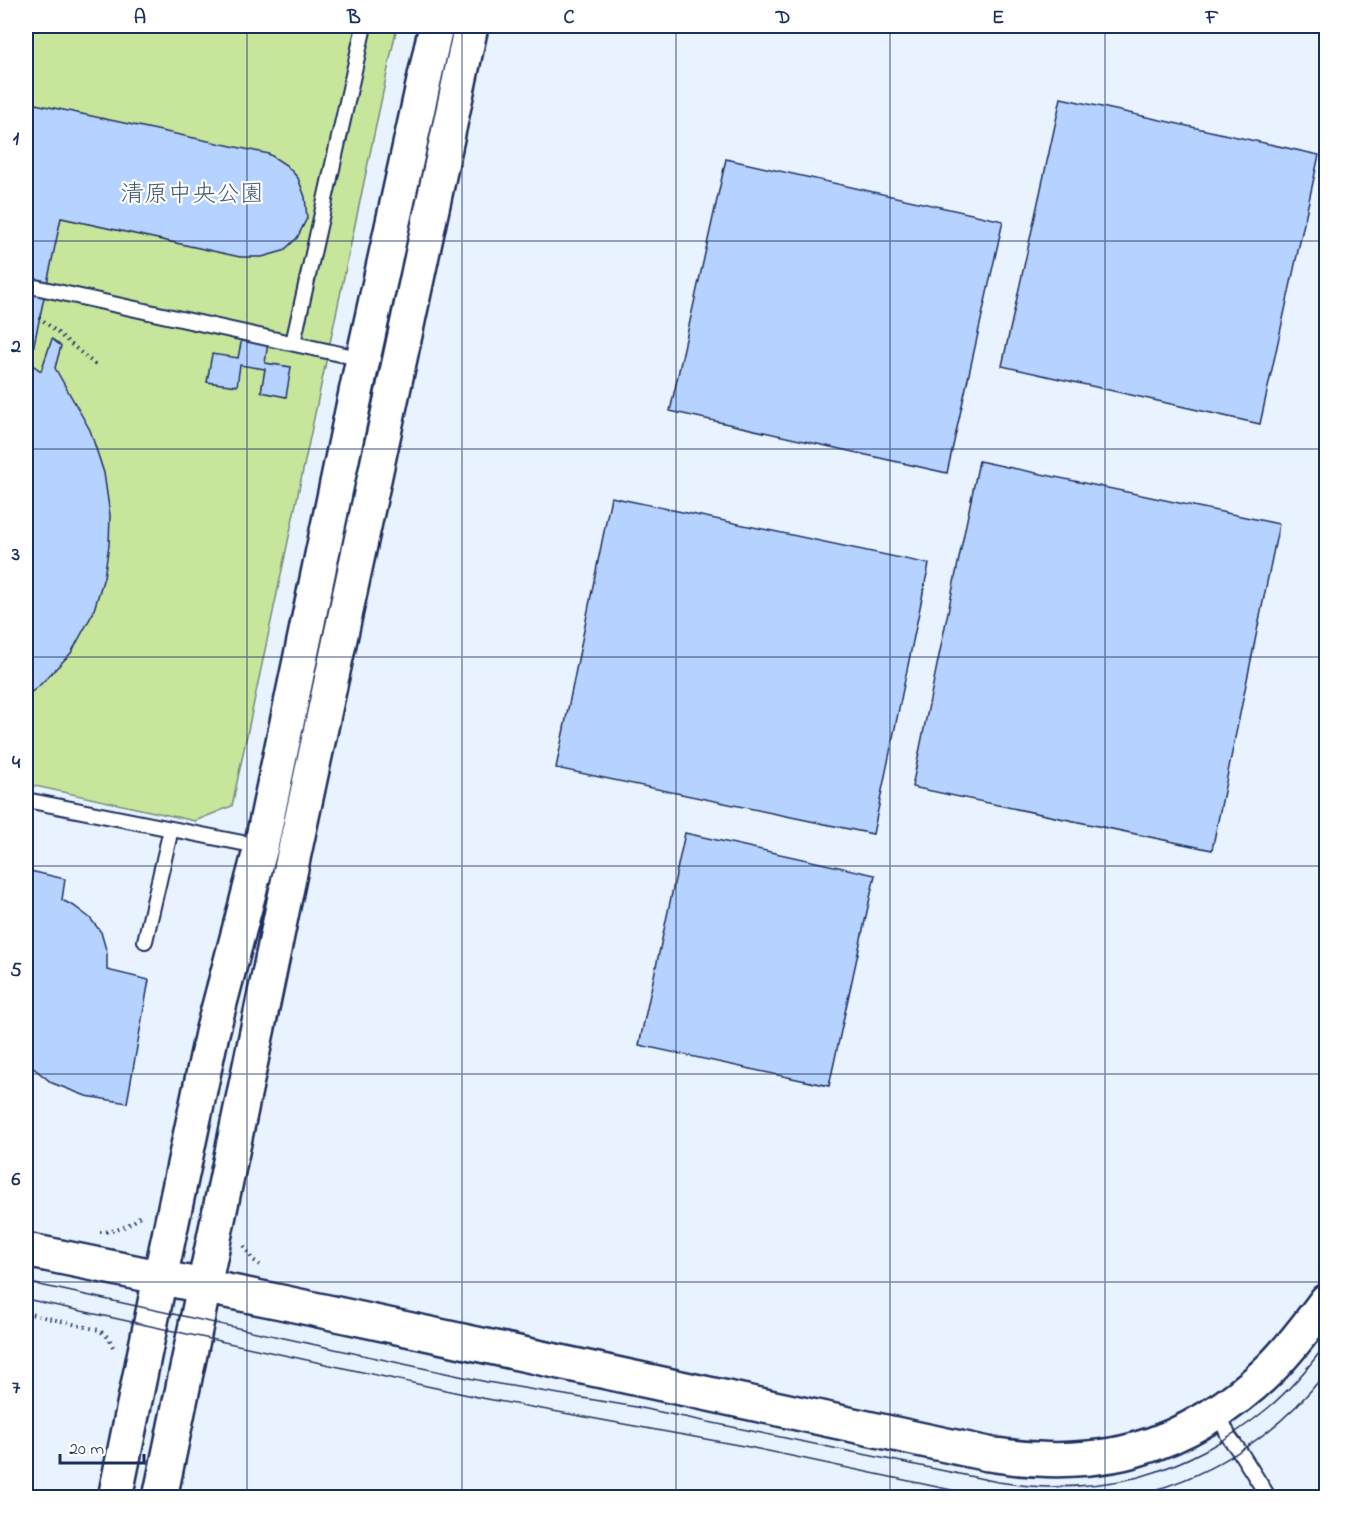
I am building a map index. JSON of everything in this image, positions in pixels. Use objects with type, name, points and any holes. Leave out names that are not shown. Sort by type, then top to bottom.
[{"type":"street","points":[[160,1497],[204,1286],[363,358],[435,26]]},
{"type":"street","points":[[115,1497],[212,1034],[277,850],[471,26]]},
{"type":"street","points":[[26,1250],[988,1454],[1038,1459],[1085,1458],[1133,1451],[1176,1435],[1218,1412],[1272,1367],[1320,1290]]},
{"type":"lane","points":[[293,343],[364,26]]},
{"type":"lane","points":[[26,285],[363,358]]},
{"type":"lane","points":[[26,800],[277,850]]},
{"type":"lane","points":[[145,941],[171,830]]},
{"type":"lane","points":[[1218,1412],[1228,1437],[1269,1497]]},
{"type":"path","points":[[39,317],[98,367]]},
{"type":"path","points":[[96,1232],[118,1230],[136,1220],[145,1211]]},
{"type":"path","points":[[1320,1290],[1326,1263]]},
{"type":"path","points":[[26,1313],[99,1330],[110,1338],[116,1355]]},
{"type":"shaded area","points":[[26,26],[1326,26],[1326,1497],[26,1497]]},
{"type":"green space","name":"清原中央公園","points":[[26,26],[397,26],[232,806],[195,821],[26,784]]},
{"type":"building","points":[[1061,98],[1319,155],[1260,424],[1002,366]]},
{"type":"building","points":[[26,102],[269,154],[286,165],[298,178],[305,197],[307,218],[297,238],[283,251],[262,257],[240,257],[61,218],[30,363],[41,371],[52,339],[61,346],[55,368],[90,430],[104,473],[110,515],[109,545],[104,577],[93,613],[71,653],[26,696]]},
{"type":"building","points":[[726,159],[1003,221],[947,473],[670,411]]},
{"type":"building","points":[[242,338],[268,343],[265,363],[291,367],[286,397],[261,392],[265,369],[240,365],[237,386],[207,382],[212,354],[238,358]]},
{"type":"building","points":[[979,461],[1279,524],[1212,850],[912,787]]},
{"type":"building","points":[[611,497],[929,564],[873,834],[556,768]]},
{"type":"building","points":[[685,833],[875,875],[829,1086],[639,1045]]},
{"type":"building","points":[[26,870],[65,879],[62,900],[90,918],[101,932],[107,953],[107,970],[149,980],[127,1103],[86,1096],[52,1083],[26,1062]]},
{"type":"tram line","points":[[26,1282],[487,1382],[636,1407],[998,1482],[1042,1487],[1082,1486],[1139,1477],[1190,1458],[1239,1430],[1268,1408],[1299,1378],[1326,1344]]},
{"type":"tram line","points":[[26,1299],[482,1398],[749,1447],[989,1498]]},
{"type":"tram line","points":[[1123,1498],[1182,1481],[1236,1453],[1285,1417],[1326,1372]]}]
